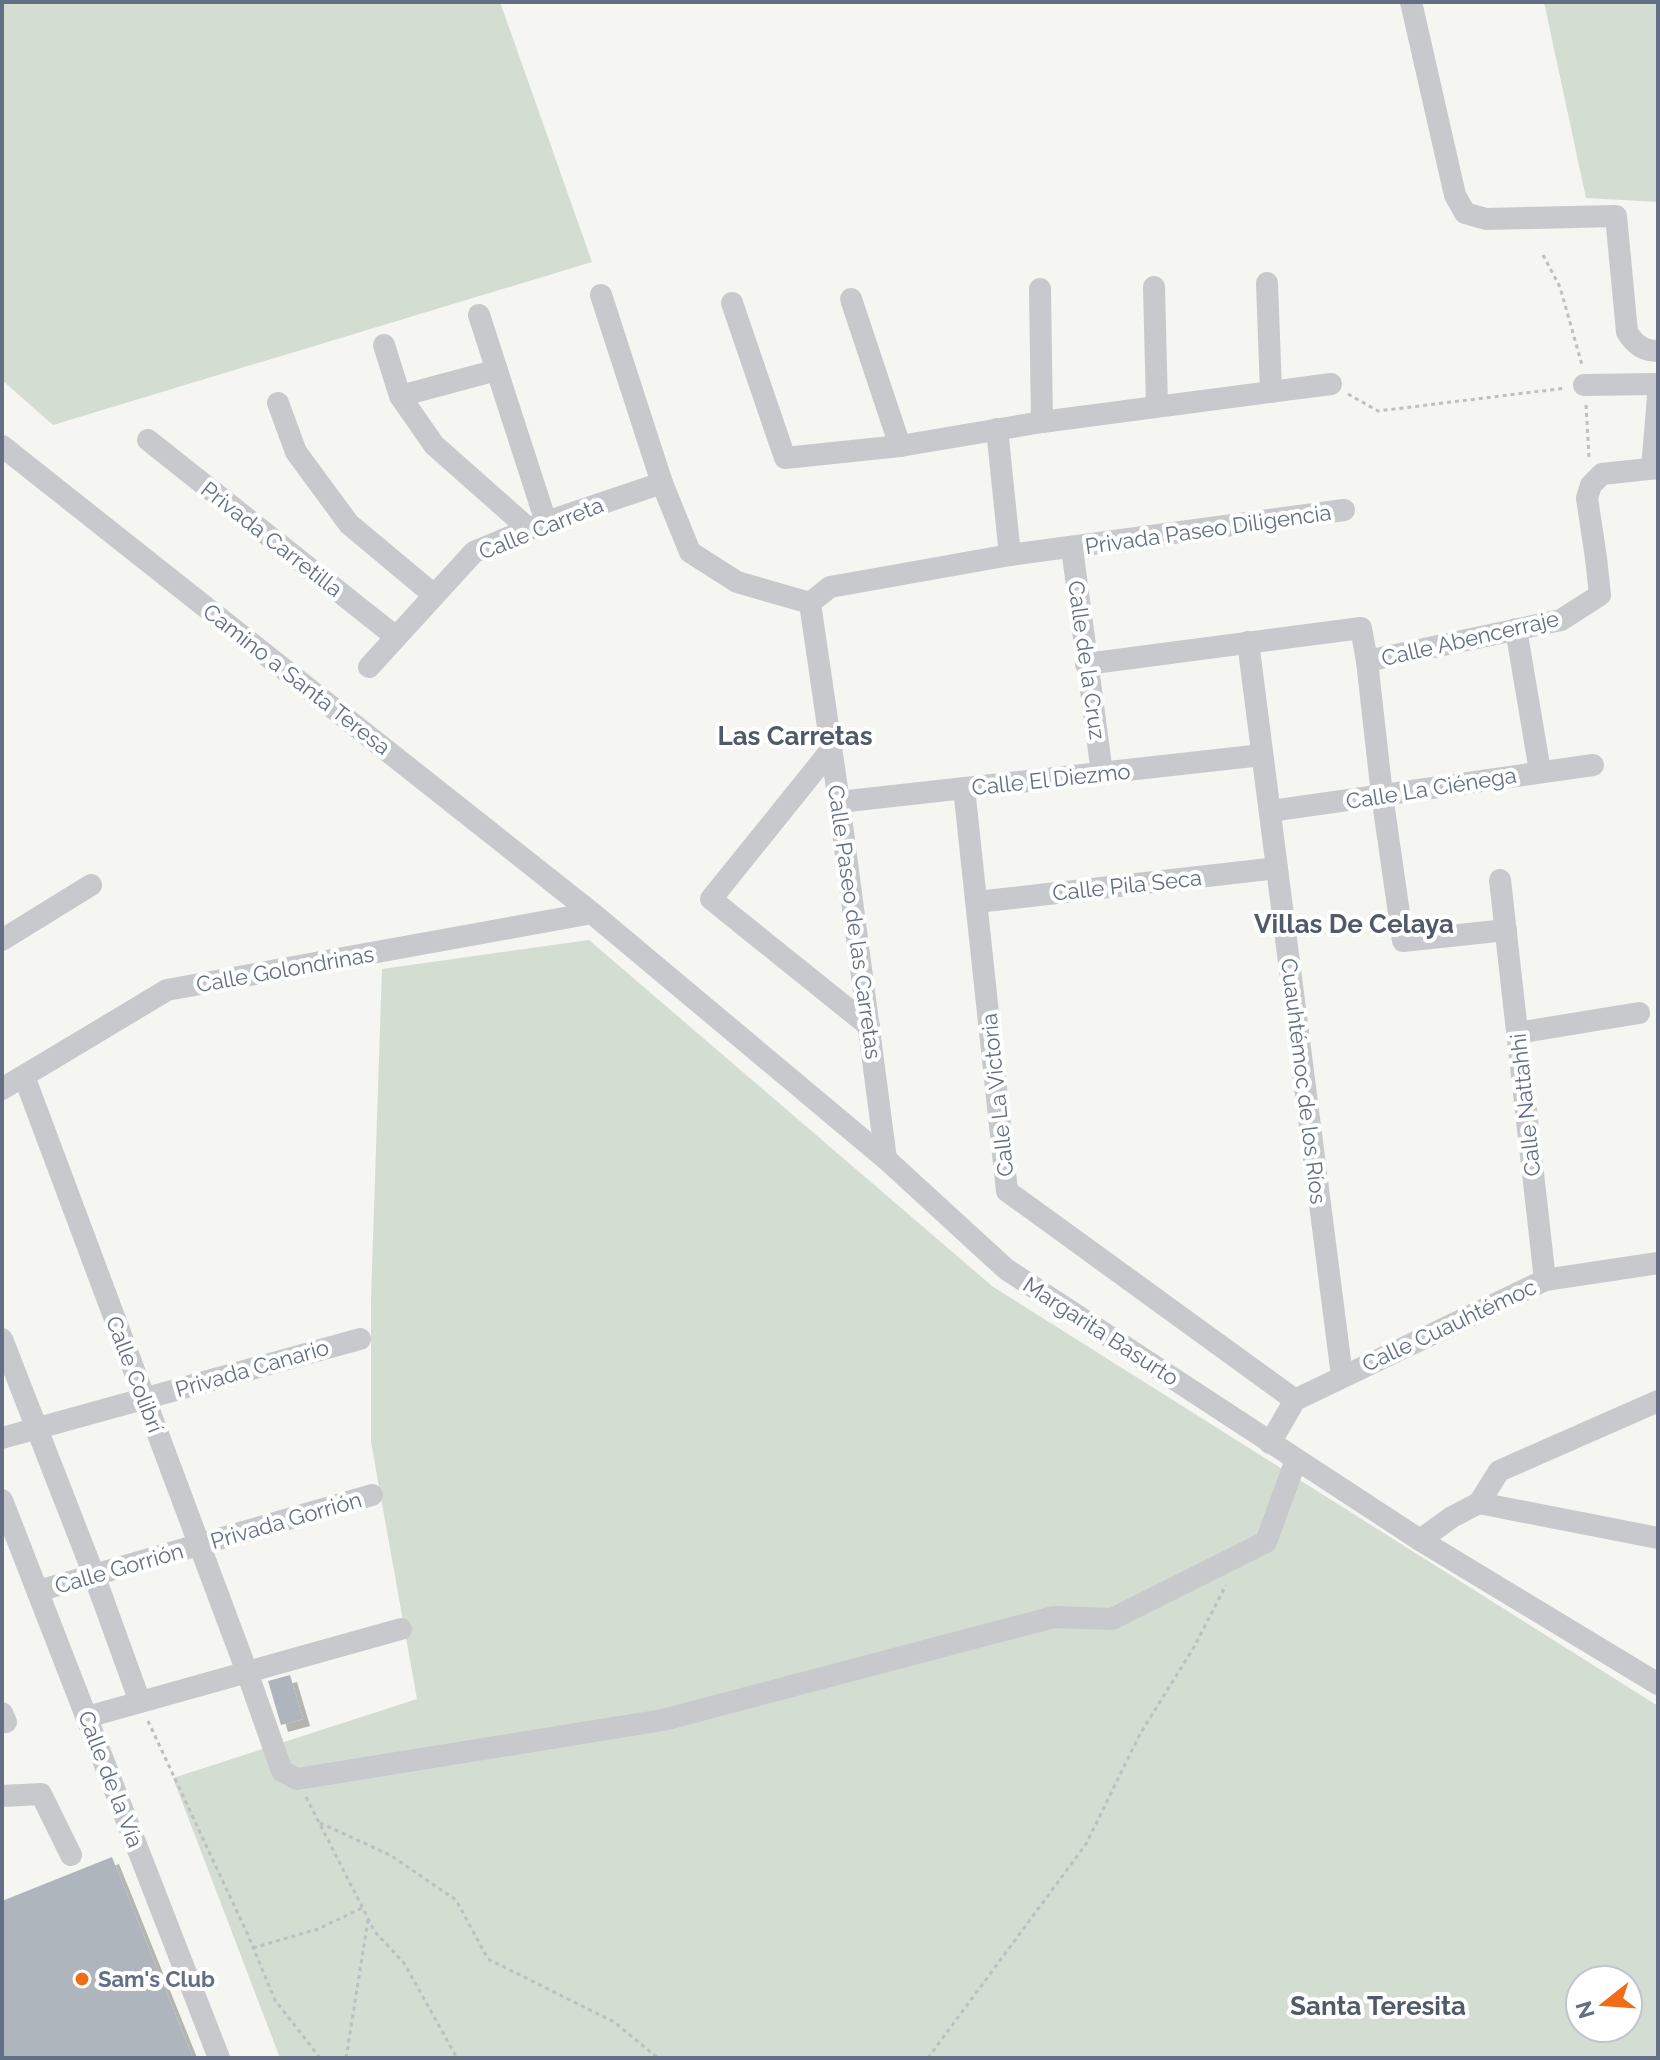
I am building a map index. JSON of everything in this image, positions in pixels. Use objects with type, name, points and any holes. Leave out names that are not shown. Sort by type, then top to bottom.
[{"type":"street","points":[[1411,2],[1455,195],[1465,213],[1486,219],[1616,216],[1627,332],[1634,344],[1658,351]]},
{"type":"street","points":[[1267,283],[1271,392]]},
{"type":"street","points":[[1154,287],[1157,406]]},
{"type":"street","points":[[1040,289],[1042,422]]},
{"type":"street","points":[[601,295],[662,483],[690,552],[737,582],[810,603]]},
{"type":"street","points":[[851,299],[900,446]]},
{"type":"street","points":[[732,303],[785,458],[900,446],[1042,422],[1331,384]]},
{"type":"street","points":[[479,315],[497,370],[538,526]]},
{"type":"street","points":[[384,345],[400,396],[434,445],[538,526]]},
{"type":"street","points":[[400,396],[497,370]]},
{"type":"street","points":[[1584,385],[1658,384]]},
{"type":"street","points":[[1655,468],[1658,397]]},
{"type":"street","points":[[278,403],[296,452],[349,524],[434,595]]},
{"type":"street","points":[[997,429],[1010,555]]},
{"type":"street","name":"Privada Carretilla","points":[[148,440],[396,637]]},
{"type":"street","name":"Camino a Santa Teresa","points":[[2,446],[592,913]]},
{"type":"street","name":"Calle Abencerraje","points":[[1086,664],[1361,628],[1367,661],[1561,620],[1600,595],[1587,498],[1591,485],[1602,474],[1655,468]]},
{"type":"street","name":"Calle Carreta","points":[[369,667],[474,552],[662,483]]},
{"type":"street","name":"Privada Paseo Diligencia","points":[[810,603],[830,587],[1010,555],[1344,510]]},
{"type":"street","name":"Calle de la Cruz","points":[[1072,548],[1102,773]]},
{"type":"street","name":"Calle Paseo de las Carretas","points":[[810,603],[886,1159]]},
{"type":"street","points":[[1516,629],[1540,771]]},
{"type":"street","name":"Cuauhtémoc de los Ríos","points":[[1248,642],[1342,1376]]},
{"type":"street","points":[[1367,661],[1403,941],[1506,930]]},
{"type":"street","points":[[831,750],[711,899],[869,1026]]},
{"type":"street","name":"Calle El Diezmo","points":[[839,802],[1262,755]]},
{"type":"street","name":"Calle La Ciénega","points":[[1270,811],[1593,765]]},
{"type":"street","name":"Calle La Victoria","points":[[964,788],[1007,1191],[1295,1400]]},
{"type":"street","name":"Calle Pila Seca","points":[[977,902],[1277,868]]},
{"type":"street","name":"Calle Nattahhi","points":[[1500,880],[1545,1280]]},
{"type":"street","points":[[2,940],[91,885]]},
{"type":"street","name":"Calle Golondrinas","points":[[2,1089],[167,990],[592,913]]},
{"type":"street","name":"Margarita Basurto","points":[[592,913],[886,1159],[1006,1269],[1420,1540],[1658,1684]]},
{"type":"street","points":[[1517,1033],[1639,1013]]},
{"type":"street","name":"Calle Colibrí","points":[[24,1076],[247,1672],[289,1775]]},
{"type":"street","name":"Calle Cuauhtémoc","points":[[1295,1400],[1545,1280],[1658,1263]]},
{"type":"street","points":[[2,1339],[140,1702]]},
{"type":"street","name":"Privada Canario","points":[[2,1438],[360,1339]]},
{"type":"street","points":[[1270,1443],[1295,1400]]},
{"type":"street","points":[[1420,1540],[1452,1517],[1479,1503],[1499,1471],[1658,1401]]},
{"type":"street","points":[[289,1775],[663,1720],[1054,1617],[1112,1619],[1266,1542],[1296,1460]]},
{"type":"street","name":"Privada Gorrión","points":[[200,1545],[372,1495]]},
{"type":"street","name":"Calle de la Vía","points":[[2,1500],[219,2058]]},
{"type":"street","points":[[1479,1503],[1658,1538]]},
{"type":"street","name":"Calle Gorrión","points":[[38,1591],[200,1545]]},
{"type":"street","points":[[87,1717],[401,1629]]},
{"type":"street","points":[[2,1713],[6,1722],[2,1722]]},
{"type":"street","points":[[2,1796],[41,1794],[71,1855]]},
{"type":"path","points":[[1331,384],[1378,411],[1584,385]]},
{"type":"path","points":[[928,2058],[1086,1844],[1140,1734],[1194,1647],[1242,1553]]},
{"type":"path","points":[[140,1702],[275,2000],[320,2058]]},
{"type":"path","points":[[289,1775],[320,1823],[375,1932],[404,1963],[457,2058]]},
{"type":"path","points":[[320,1823],[390,1855],[456,1900],[488,1959],[614,2022],[658,2058]]},
{"type":"path","points":[[253,1948],[318,1929],[363,1908]]},
{"type":"path","points":[[346,2058],[368,1918]]},
{"type":"shaded area","points":[[2,2],[500,2],[592,262],[53,425],[2,380]]},
{"type":"shaded area","points":[[1544,2],[1658,2],[1658,202],[1586,198]]},
{"type":"shaded area","points":[[589,940],[992,1286],[1658,1706],[1658,2058],[280,2058],[173,1778],[417,1699],[371,1442],[371,1299],[382,969]]},
{"type":"building","points":[[290,1675],[303,1719],[281,1725],[268,1681]]},
{"type":"building","name":"Sam's Club","points":[[112,1857],[193,2058],[2,2058],[2,1901]]},
{"type":"place","name":"Sam's Club","points":[[82,1979]]},
{"type":"district","name":"Las Carretas","points":[[795,736]]},
{"type":"district","name":"Villas De Celaya","points":[[1354,924]]},
{"type":"district","name":"Santa Teresita","points":[[1378,2006]]}]
